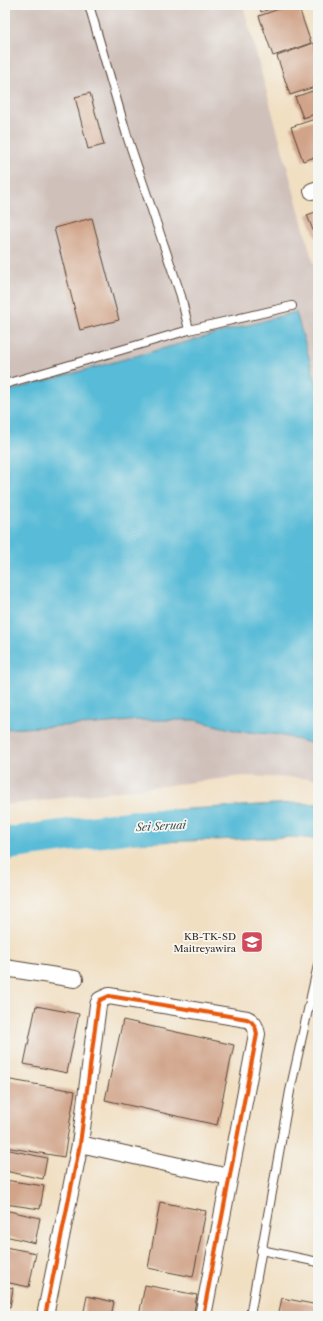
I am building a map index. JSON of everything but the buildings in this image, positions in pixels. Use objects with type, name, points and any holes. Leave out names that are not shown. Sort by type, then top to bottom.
[{"type":"street","points":[[5,968],[76,979]]},
{"type":"street","points":[[45,1316],[80,1144],[98,1005],[104,997],[116,996],[247,1019],[254,1024],[257,1034],[203,1316]]},
{"type":"street","points":[[80,1144],[229,1177]]},
{"type":"lane","points":[[89,5],[128,139],[181,296],[188,330]]},
{"type":"lane","points":[[5,384],[188,330],[292,306]]},
{"type":"lane","points":[[250,1316],[290,1091],[318,965]]},
{"type":"lane","points":[[261,1250],[318,1262]]},
{"type":"shaded area","points":[[5,5],[243,5],[318,280],[318,779],[243,776],[5,805]]},
{"type":"water","points":[[296,312],[318,389],[318,745],[280,735],[238,731],[195,720],[140,720],[5,729],[5,392]]},
{"type":"water","points":[[293,803],[318,804],[318,839],[293,837],[131,843],[118,813]]},
{"type":"waterway","name":"Sei Seruai","points":[[5,844],[129,827],[170,825]]},
{"type":"cycle path","points":[[45,1316],[80,1144],[98,1005],[100,1000],[109,996],[247,1019],[253,1023],[256,1029],[257,1034],[203,1316]]},
{"type":"place","name":"KB-TK-SD Maitreyawira","points":[[252,942]]}]
